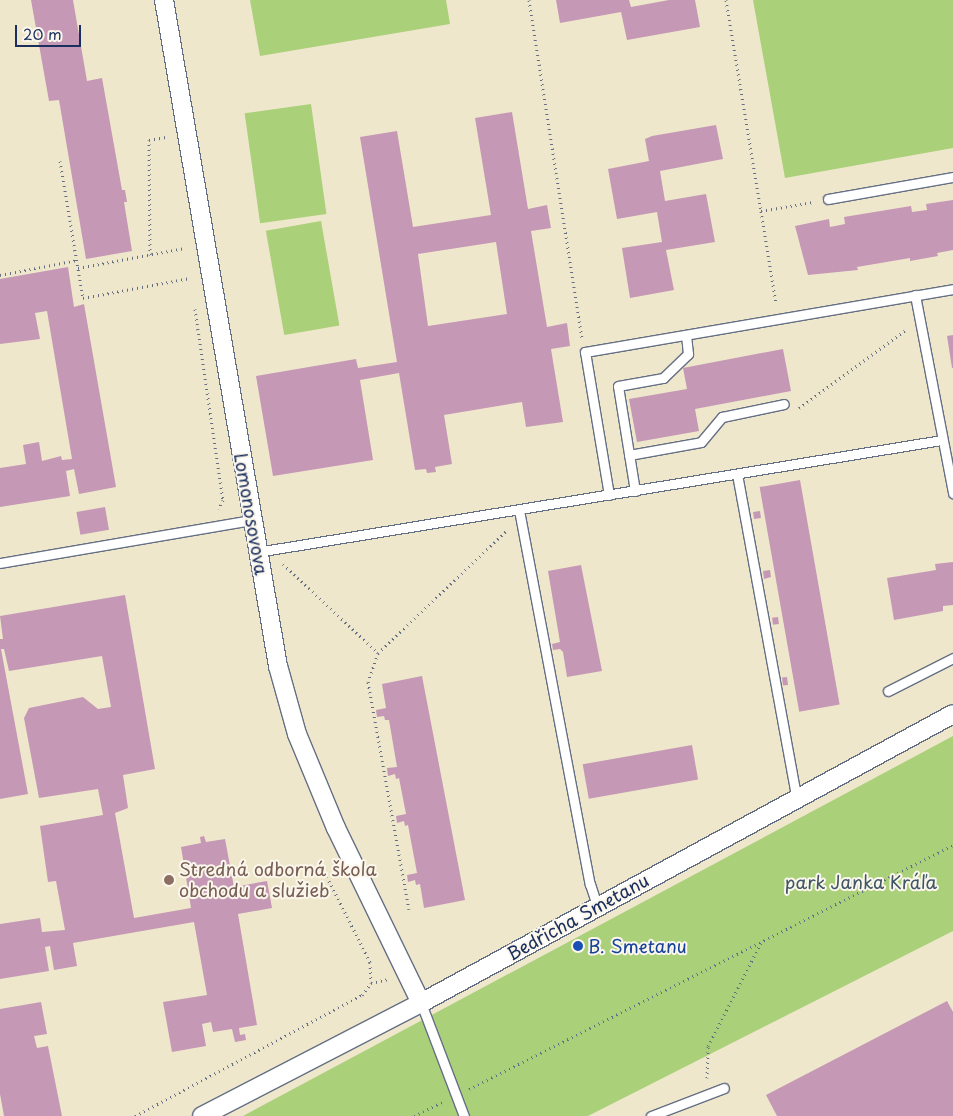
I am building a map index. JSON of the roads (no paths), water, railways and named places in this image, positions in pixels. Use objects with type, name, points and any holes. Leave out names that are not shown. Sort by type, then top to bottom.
[{"type":"street","name":"Lomonosovova","points":[[164,0],[251,520],[263,551],[278,666],[297,734],[336,828],[421,1003]]},
{"type":"street","name":"Bedřicha Smetanu","points":[[202,1116],[421,1003],[796,797],[953,714]]},
{"type":"lane","points":[[828,199],[953,177]]},
{"type":"lane","points":[[609,495],[585,352],[953,289]]},
{"type":"lane","points":[[915,295],[953,493]]},
{"type":"lane","points":[[635,491],[618,386],[664,378],[688,354],[686,335]]},
{"type":"lane","points":[[629,455],[701,442],[722,417],[784,404]]},
{"type":"lane","points":[[263,551],[520,514],[609,495],[942,440]]},
{"type":"lane","points":[[737,474],[796,797]]},
{"type":"lane","points":[[520,514],[590,884],[597,906]]},
{"type":"lane","points":[[0,563],[251,520]]},
{"type":"lane","points":[[888,691],[953,658]]},
{"type":"lane","points":[[421,1003],[458,1094],[464,1116]]},
{"type":"lane","points":[[651,1116],[720,1089]]},
{"type":"place","name":"Stredná odborná škola obchodu a služieb","points":[[169,880]]},
{"type":"place","name":"B. Smetanu","points":[[578,946]]},
{"type":"park label","name":"park Janka Kráľa","points":[[861,882]]}]
